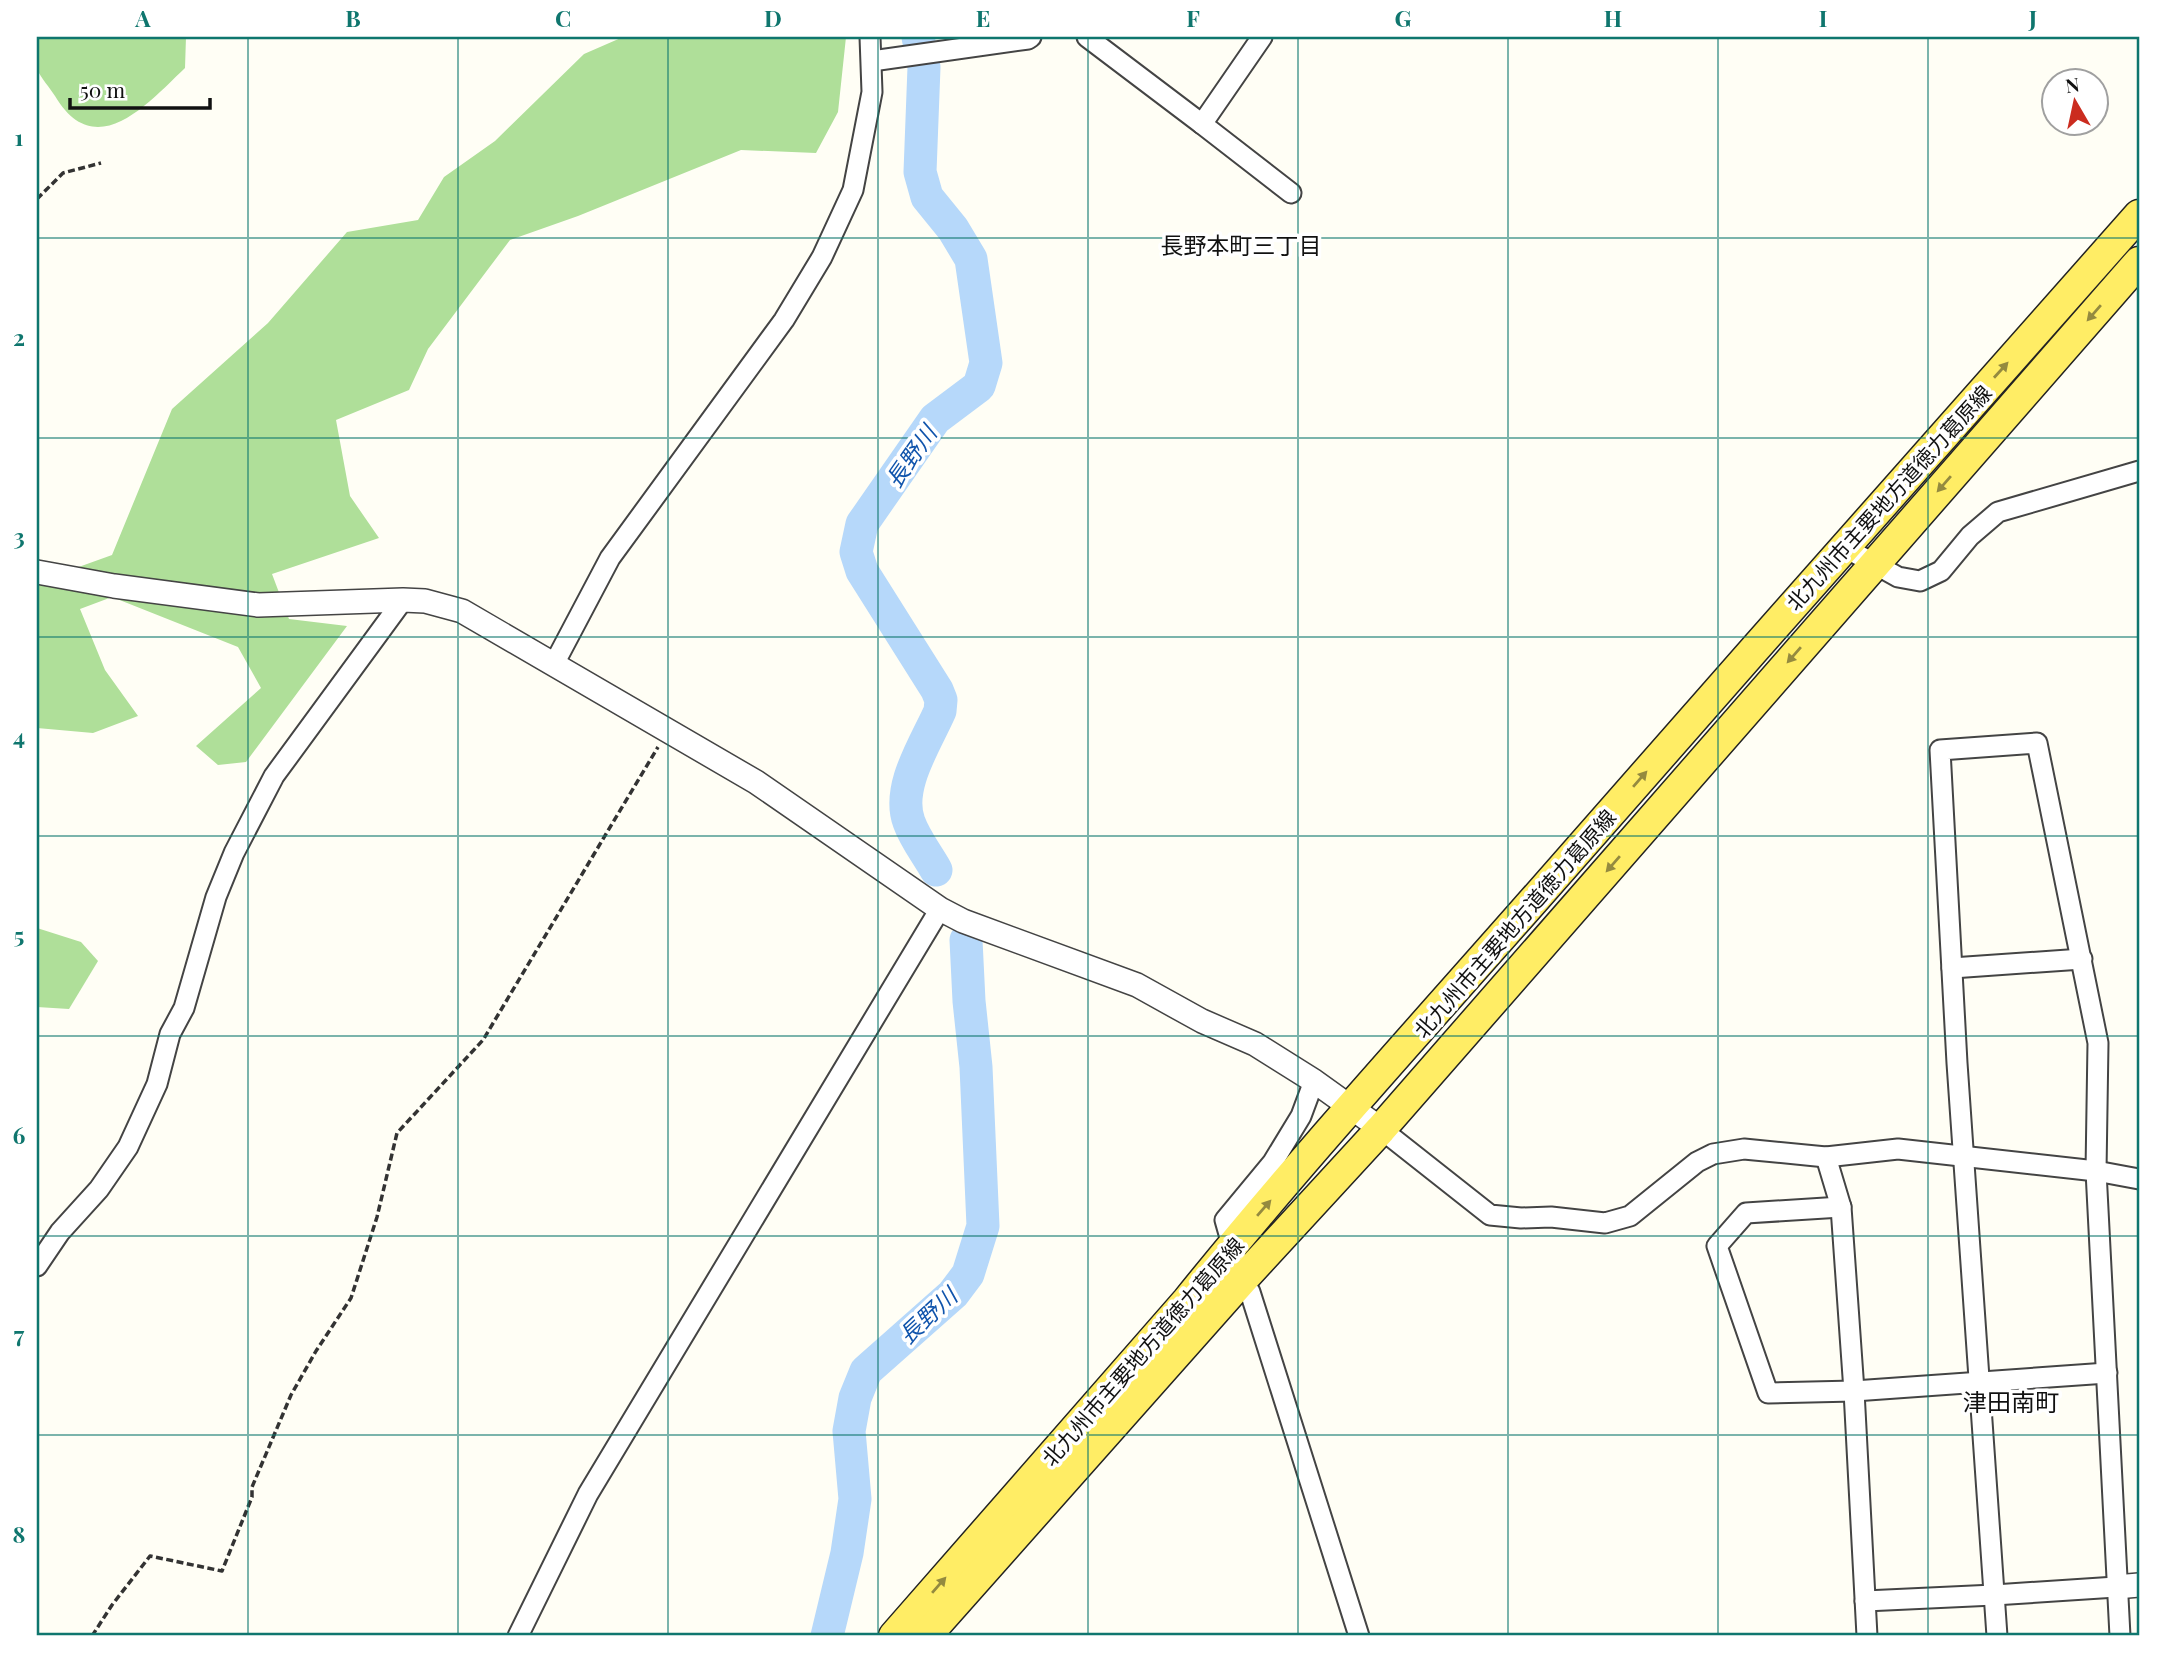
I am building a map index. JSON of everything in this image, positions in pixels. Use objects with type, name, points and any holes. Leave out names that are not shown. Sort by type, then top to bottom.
[{"type":"main road","name":"北九州市主要地方道徳力葛原線","points":[[894,1636],[1187,1301],[1231,1245],[1351,1108],[2139,215]]},
{"type":"main road","name":"北九州市主要地方道徳力葛原線","points":[[926,1636],[1242,1280],[1381,1129],[2139,262]]},
{"type":"street","points":[[554,664],[610,558],[784,320],[822,257],[853,190],[872,92],[870,37]]},
{"type":"street","points":[[872,61],[1031,37]]},
{"type":"street","points":[[1202,124],[1262,37]]},
{"type":"street","points":[[1095,39],[1291,193]]},
{"type":"street","points":[[1844,547],[1898,577],[1920,581],[1941,571],[1970,536],[1998,513],[2139,471]]},
{"type":"street","points":[[37,572],[114,586],[258,605],[403,600],[425,601],[462,611],[756,782],[940,909],[963,922],[1137,985],[1202,1021],[1255,1044],[1314,1081],[1381,1129],[1490,1215],[1551,1217],[1605,1223],[1630,1216],[1697,1162],[1713,1154],[1744,1149],[1826,1157],[1898,1149],[2096,1171],[2139,1179]]},
{"type":"street","points":[[37,1266],[60,1232],[99,1189],[128,1147],[157,1084],[170,1034],[184,1008],[216,897],[234,853],[274,776],[403,600]]},
{"type":"street","points":[[1997,1636],[1940,750],[2037,743],[2098,1043],[2096,1171],[2120,1636]]},
{"type":"street","points":[[517,1636],[588,1494],[940,909]]},
{"type":"street","points":[[1952,968],[2082,958]]},
{"type":"street","points":[[1314,1081],[1301,1116],[1273,1162],[1225,1220],[1242,1280],[1255,1305],[1359,1636]]},
{"type":"street","points":[[1826,1157],[1841,1207],[1867,1636]]},
{"type":"street","points":[[1841,1207],[1746,1213],[1717,1246],[1768,1393],[1854,1391],[2107,1373]]},
{"type":"street","points":[[1865,1601],[2139,1586]]},
{"type":"path","points":[[37,199],[63,173],[101,163]]},
{"type":"path","points":[[92,1636],[150,1556],[222,1571],[252,1497],[252,1487],[291,1395],[351,1298],[377,1217],[397,1133],[483,1040],[668,730]]},
{"type":"green space","points":[[37,37],[186,37],[185,68],[139,110],[122,121],[105,126],[88,126],[71,116],[37,69]]},
{"type":"green space","points":[[623,37],[846,37],[838,112],[816,153],[741,150],[578,216],[510,240],[428,349],[409,390],[336,420],[350,496],[379,538],[272,574],[289,619],[347,626],[246,762],[218,765],[196,746],[261,688],[238,647],[112,597],[80,609],[105,670],[138,716],[93,733],[37,728],[37,582],[112,555],[172,409],[268,323],[347,232],[418,220],[444,177],[495,141],[584,54]]},
{"type":"green space","points":[[37,928],[81,942],[98,961],[69,1009],[37,1007]]},
{"type":"waterway","name":"長野川","points":[[918,37],[924,67],[920,172],[927,197],[953,229],[971,259],[986,363],[979,386],[935,419],[862,524],[856,552],[862,571],[941,700],[940,711],[914,765],[906,794],[909,822],[936,870]]},
{"type":"waterway","name":"長野川","points":[[827,1636],[847,1553],[855,1499],[849,1431],[855,1398],[866,1371],[953,1294],[968,1274],[983,1226],[976,1067],[966,940]]},
{"type":"district","name":"長野本町三丁目","points":[[1241,244]]},
{"type":"district","name":"津田南町","points":[[2011,1401]]}]
